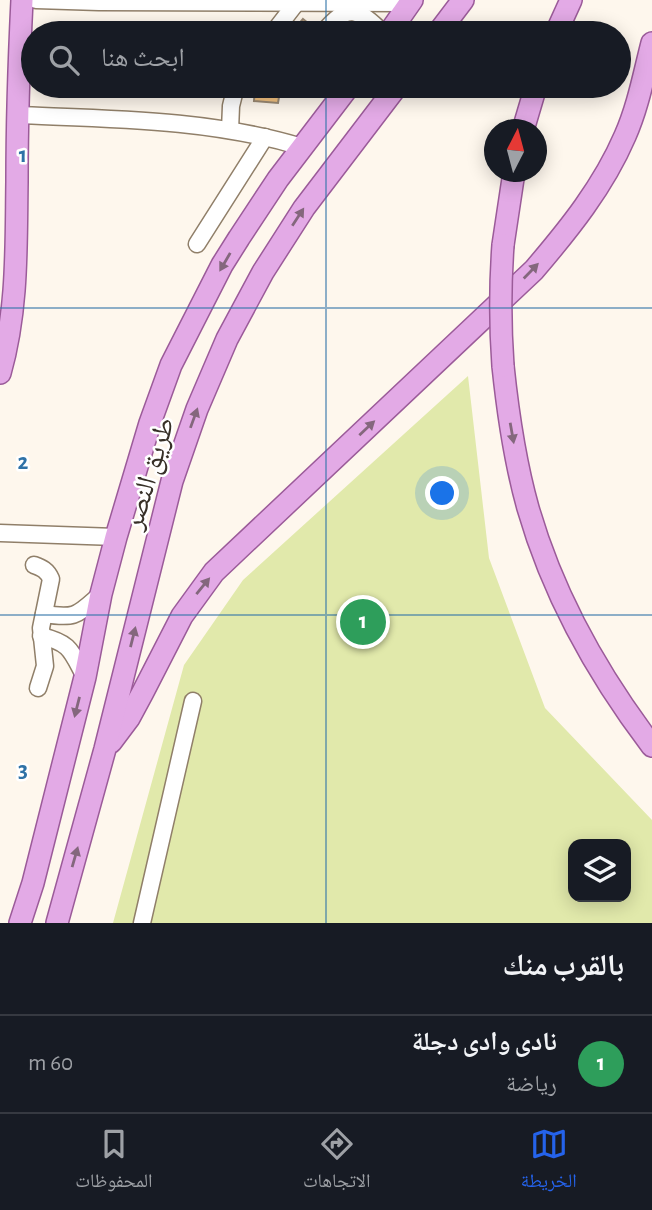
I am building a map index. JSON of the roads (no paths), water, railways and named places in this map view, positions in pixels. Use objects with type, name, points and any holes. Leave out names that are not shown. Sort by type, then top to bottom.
[{"type":"main road","points":[[0,373],[8,340],[16,279],[17,114],[22,0]]},
{"type":"main road","points":[[447,21],[463,0]]},
{"type":"main road","points":[[561,21],[571,0]]},
{"type":"main road","points":[[398,21],[412,1]]},
{"type":"main road","points":[[105,749],[129,718],[182,616],[214,572],[534,270],[562,237],[609,170],[626,134],[652,43]]},
{"type":"main road","name":"طريق النصر","points":[[20,923],[33,883],[85,677],[101,594],[116,537],[150,423],[171,365],[222,265],[258,209],[340,98]]},
{"type":"main road","name":"طريق النصر","points":[[57,923],[105,749],[172,481],[197,409],[227,340],[263,272],[304,208],[388,98]]},
{"type":"main road","points":[[526,119],[532,98]]},
{"type":"main road","points":[[512,182],[503,245],[500,326],[508,410],[528,508],[547,564],[569,614],[624,709],[652,746]]},
{"type":"street","points":[[36,0],[412,1]]},
{"type":"street","points":[[282,21],[297,2]]},
{"type":"street","points":[[333,21],[350,13],[359,14],[370,21]]},
{"type":"street","points":[[230,130],[233,98]]},
{"type":"street","points":[[17,114],[193,125],[265,137],[302,147]]},
{"type":"street","points":[[197,244],[265,137]]},
{"type":"street","points":[[0,533],[116,537]]},
{"type":"street","points":[[34,565],[48,572],[51,579],[41,636],[44,666],[38,688]]},
{"type":"street","points":[[44,614],[61,617],[74,615],[101,594]]},
{"type":"street","points":[[41,636],[55,639],[65,645],[85,677]]},
{"type":"street","points":[[142,923],[193,701]]},
{"type":"place","name":"نادى وادى دجلة","points":[[363,622]]}]
